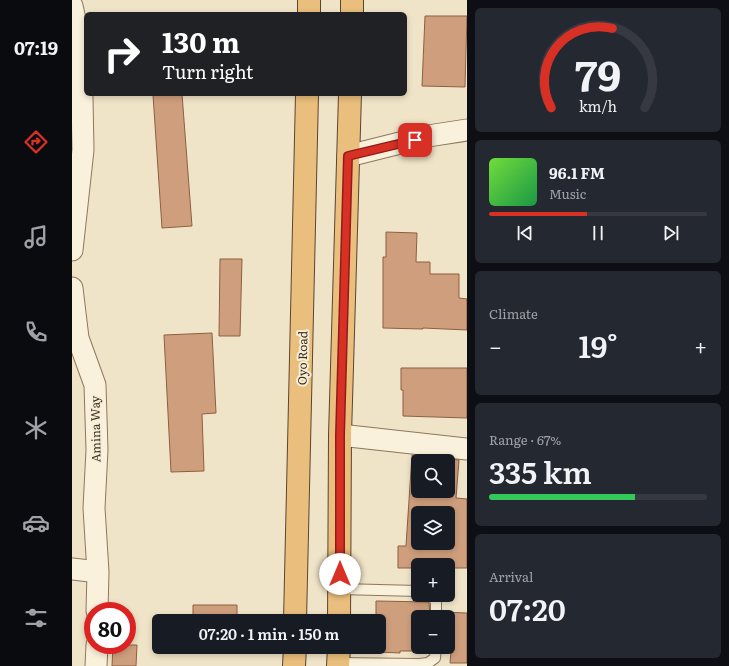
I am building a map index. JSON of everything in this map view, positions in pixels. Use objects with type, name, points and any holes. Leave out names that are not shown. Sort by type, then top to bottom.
[{"type":"highway","points":[[309,0],[309,12]]},
{"type":"highway","points":[[352,0],[352,12]]},
{"type":"highway","name":"Oyo Road","points":[[295,614],[307,96]]},
{"type":"highway","points":[[339,614],[340,435],[350,96]]},
{"type":"highway","points":[[294,666],[295,654]]},
{"type":"street","points":[[72,6],[81,46],[77,109],[84,150],[72,250]]},
{"type":"street","points":[[348,156],[428,136],[467,130]]},
{"type":"street","name":"Amina Way","points":[[72,288],[78,338],[95,385],[97,450],[94,508],[98,572],[97,602]]},
{"type":"street","points":[[340,435],[467,449]]},
{"type":"street","points":[[72,569],[98,572]]},
{"type":"street","points":[[96,666],[97,654]]},
{"type":"lane","points":[[340,589],[411,591]]},
{"type":"lane","points":[[339,659],[419,664],[428,663],[435,658],[435,654]]},
{"type":"building","points":[[425,16],[467,16],[465,87],[422,86]]},
{"type":"building","points":[[153,96],[182,96],[192,226],[162,228]]},
{"type":"building","points":[[386,232],[417,233],[416,262],[430,262],[430,274],[459,274],[459,298],[467,299],[467,330],[383,328],[383,257],[386,257]]},
{"type":"building","points":[[220,259],[242,259],[240,336],[219,336]]},
{"type":"building","points":[[212,333],[216,413],[202,414],[204,471],[171,472],[164,335]]},
{"type":"building","points":[[401,368],[467,368],[467,418],[403,416]]},
{"type":"building","points":[[455,460],[459,460],[456,498],[467,499],[467,568],[455,568],[455,558],[411,558],[411,568],[398,568],[398,546],[406,546],[411,470],[411,498],[455,498]]},
{"type":"building","points":[[376,601],[429,602],[430,610],[411,610],[411,651],[400,651],[400,653],[386,652],[386,614],[376,614]]},
{"type":"building","points":[[193,605],[237,605],[237,614],[193,614]]},
{"type":"building","points":[[455,613],[467,613],[467,663],[450,663],[451,654],[455,654]]},
{"type":"building","points":[[137,645],[136,666],[112,666],[113,654],[136,654]]},
{"type":"route","points":[[340,574],[340,435],[348,156],[415,140]]}]
